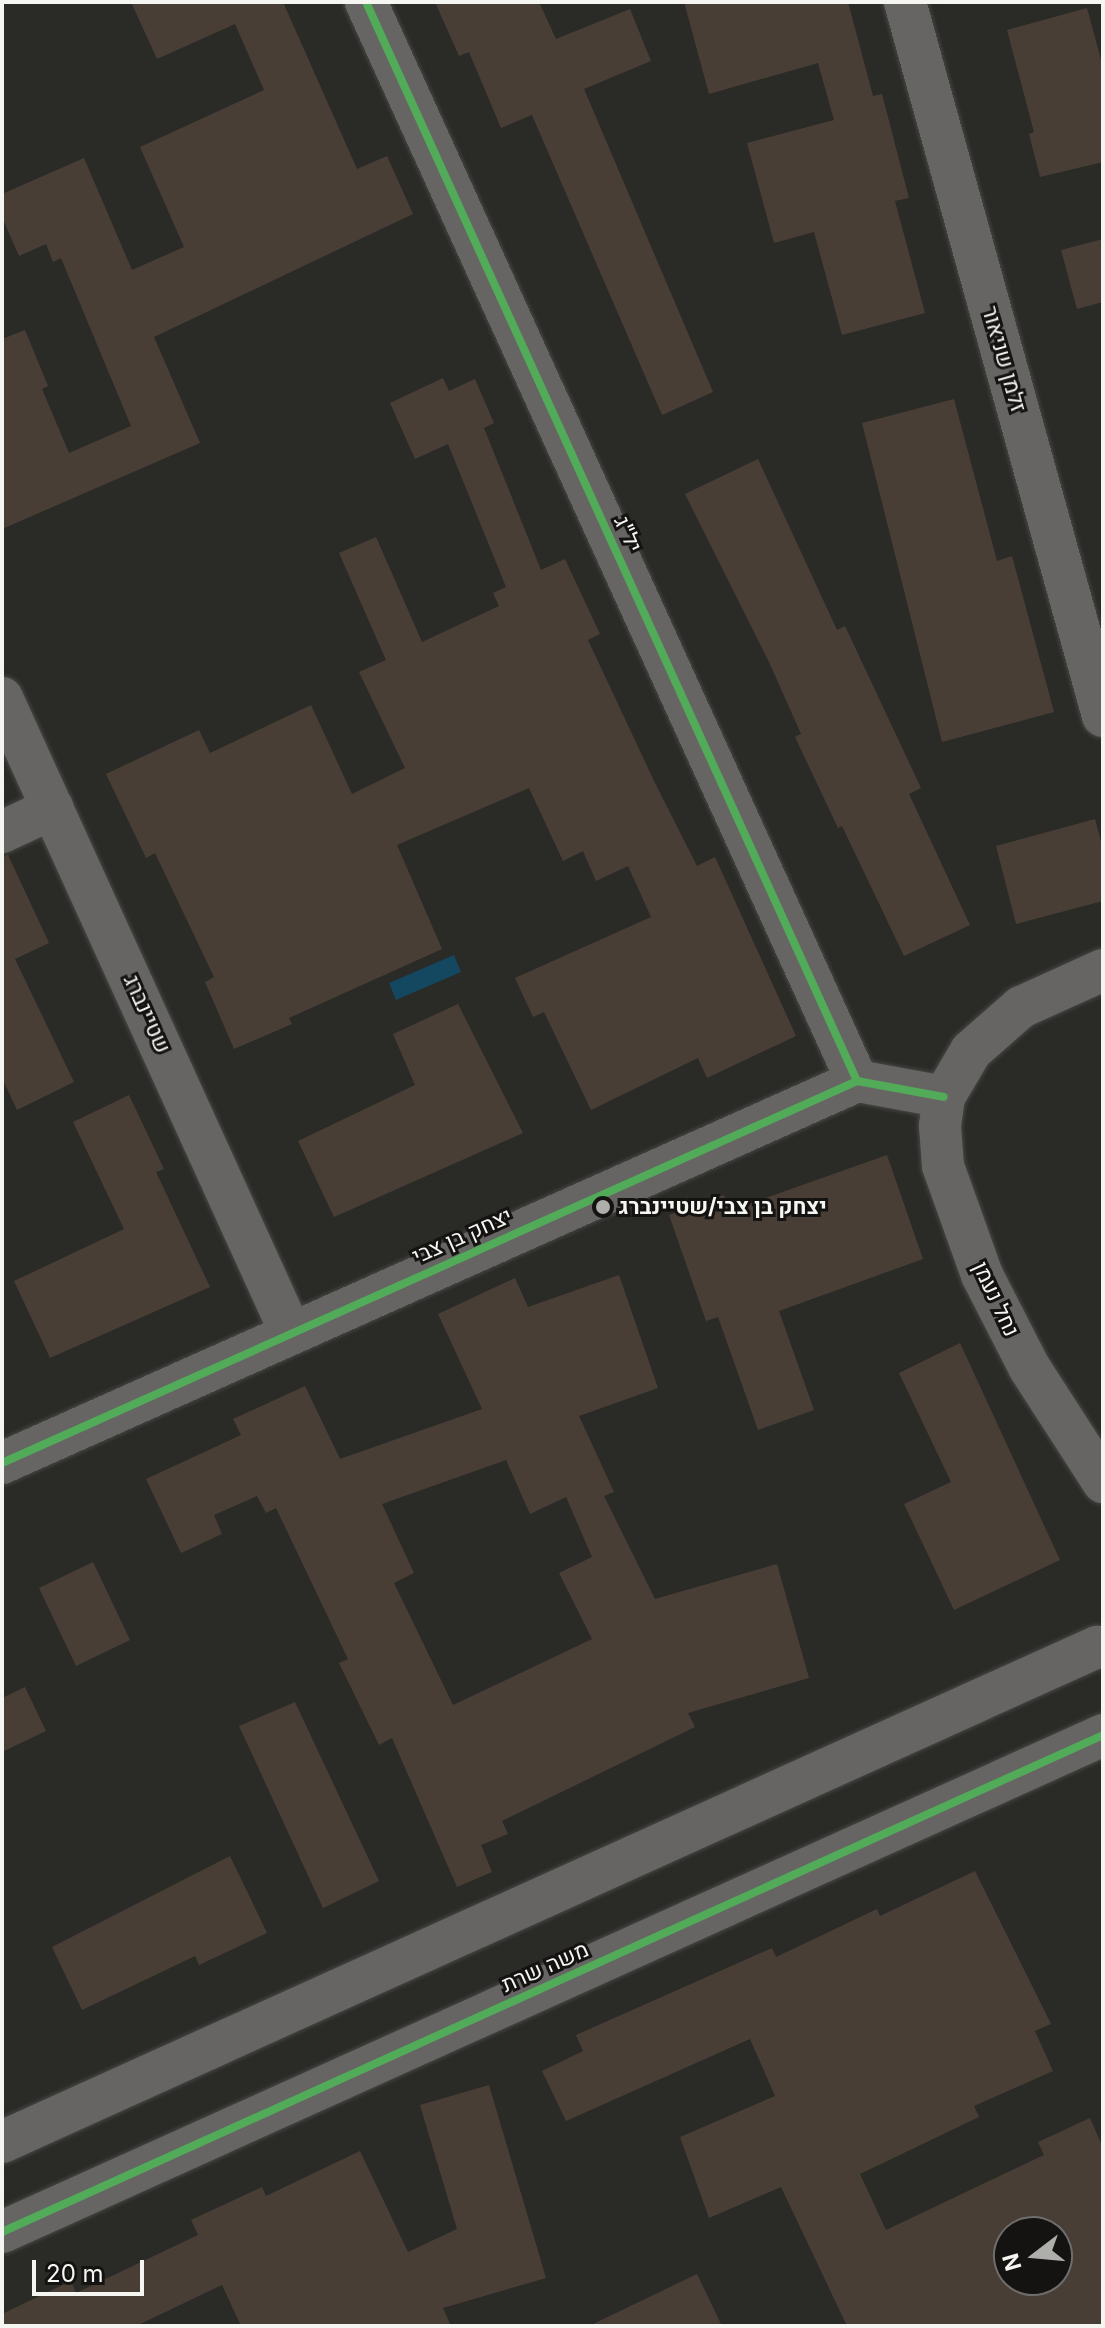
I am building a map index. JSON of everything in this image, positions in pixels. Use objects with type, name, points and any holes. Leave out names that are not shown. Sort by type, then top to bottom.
[{"type":"street","name":"יל\"ג","points":[[366,2],[857,1081]]},
{"type":"street","name":"זלמן שניאור","points":[[905,2],[1103,716]]},
{"type":"street","name":"שטיינברג","points":[[2,698],[290,1331]]},
{"type":"street","points":[[2,832],[53,808]]},
{"type":"street","points":[[857,1081],[944,1097],[971,1051],[1021,1007],[1103,970]]},
{"type":"street","name":"יצחק בן צבי","points":[[2,1463],[290,1331],[857,1081]]},
{"type":"street","name":"נחל נעמן","points":[[944,1097],[943,1166],[982,1275],[1029,1367],[1103,1482]]},
{"type":"street","points":[[2,2142],[1101,1650]]},
{"type":"street","name":"משה שרת","points":[[2,2232],[1103,1735]]},
{"type":"water","points":[[454,955],[461,972],[396,1000],[389,983]]},
{"type":"building","points":[[131,2],[283,2],[357,169],[387,156],[413,214],[154,337],[200,443],[2,529],[2,339],[25,330],[48,386],[42,389],[69,453],[131,426],[61,258],[53,262],[46,244],[19,256],[2,217],[2,194],[84,158],[132,270],[184,247],[140,147],[264,90],[235,24],[157,59]]},
{"type":"building","points":[[435,2],[539,2],[556,39],[630,9],[651,61],[584,89],[713,392],[662,415],[532,115],[501,128],[469,52],[459,56]]},
{"type":"building","points":[[684,2],[848,2],[873,96],[882,94],[909,198],[895,201],[925,313],[842,335],[814,232],[774,243],[747,143],[834,120],[818,63],[709,94]]},
{"type":"building","points":[[1087,8],[1103,67],[1103,162],[1040,177],[1029,134],[1034,132],[1007,30]]},
{"type":"building","points":[[1103,239],[1103,302],[1077,309],[1061,250]]},
{"type":"building","points":[[443,378],[449,391],[475,379],[494,423],[484,428],[541,570],[565,559],[600,634],[588,640],[655,783],[697,866],[715,857],[796,1036],[707,1078],[698,1058],[591,1110],[544,1012],[533,1017],[515,978],[651,917],[628,866],[596,881],[583,851],[563,861],[529,788],[397,845],[442,949],[289,1018],[292,1024],[234,1049],[205,982],[214,977],[155,853],[146,858],[106,774],[199,730],[210,753],[311,705],[352,794],[405,768],[359,672],[386,660],[339,553],[376,537],[422,642],[499,606],[493,593],[506,587],[448,444],[415,459],[390,403]]},
{"type":"building","points":[[954,399],[997,561],[1012,556],[1054,712],[942,742],[862,423]]},
{"type":"building","points":[[758,459],[837,630],[845,626],[921,788],[909,794],[970,925],[904,956],[842,826],[838,828],[795,737],[801,734],[769,662],[685,494]]},
{"type":"building","points":[[1095,819],[1103,849],[1103,901],[1016,924],[996,846]]},
{"type":"building","points":[[8,855],[49,943],[15,959],[74,1082],[17,1110],[2,1078],[2,856]]},
{"type":"building","points":[[458,1004],[523,1133],[334,1217],[298,1141],[415,1085],[393,1034]]},
{"type":"building","points":[[129,1095],[164,1169],[156,1172],[210,1287],[50,1358],[14,1281],[124,1229],[73,1122]]},
{"type":"building","points":[[887,1155],[923,1259],[779,1311],[814,1410],[758,1430],[718,1317],[706,1321],[669,1215],[724,1195],[729,1211]]},
{"type":"building","points":[[619,1275],[658,1388],[579,1416],[614,1492],[604,1496],[655,1599],[777,1564],[809,1678],[688,1713],[695,1727],[502,1821],[508,1834],[481,1845],[492,1872],[457,1887],[392,1738],[379,1745],[339,1663],[348,1659],[276,1508],[266,1513],[257,1496],[214,1515],[222,1534],[181,1553],[146,1479],[241,1435],[233,1419],[305,1386],[340,1459],[482,1409],[438,1314],[515,1278],[528,1307]],"holes":[[[506,1460],[530,1514],[566,1497],[592,1557],[559,1573],[592,1639],[453,1705],[394,1583],[414,1573],[382,1504]]]},
{"type":"building","points":[[960,1343],[1060,1560],[954,1610],[904,1504],[951,1482],[899,1373]]},
{"type":"building","points":[[93,1562],[130,1640],[76,1666],[39,1588]]},
{"type":"building","points":[[25,1687],[46,1731],[2,1752],[2,1698]]},
{"type":"building","points":[[295,1702],[379,1881],[323,1908],[239,1726]]},
{"type":"building","points":[[230,1856],[267,1933],[199,1965],[195,1956],[82,2010],[52,1947]]},
{"type":"building","points":[[975,1871],[1051,2024],[1035,2031],[1053,2071],[974,2106],[979,2117],[860,2174],[886,2230],[1044,2155],[1038,2142],[1090,2118],[1103,2148],[1103,2326],[847,2326],[781,2187],[709,2218],[680,2137],[775,2096],[750,2039],[566,2121],[542,2071],[583,2051],[576,2035],[772,1948],[776,1957],[877,1909],[880,1916]]},
{"type":"building","points":[[489,2085],[546,2278],[443,2308],[451,2326],[241,2326],[222,2285],[136,2326],[2,2326],[2,2314],[71,2281],[76,2293],[198,2235],[191,2220],[262,2187],[266,2196],[360,2151],[408,2252],[457,2229],[420,2105]]},
{"type":"building","points":[[697,2274],[722,2326],[589,2326]]},
{"type":"cycle path","points":[[366,2],[857,1081]]},
{"type":"cycle path","points":[[2,1463],[857,1081],[944,1097]]},
{"type":"cycle path","points":[[2,2232],[1103,1735]]},
{"type":"place","name":"יצחק בן צבי/שטיינברג","points":[[603,1207]]}]
